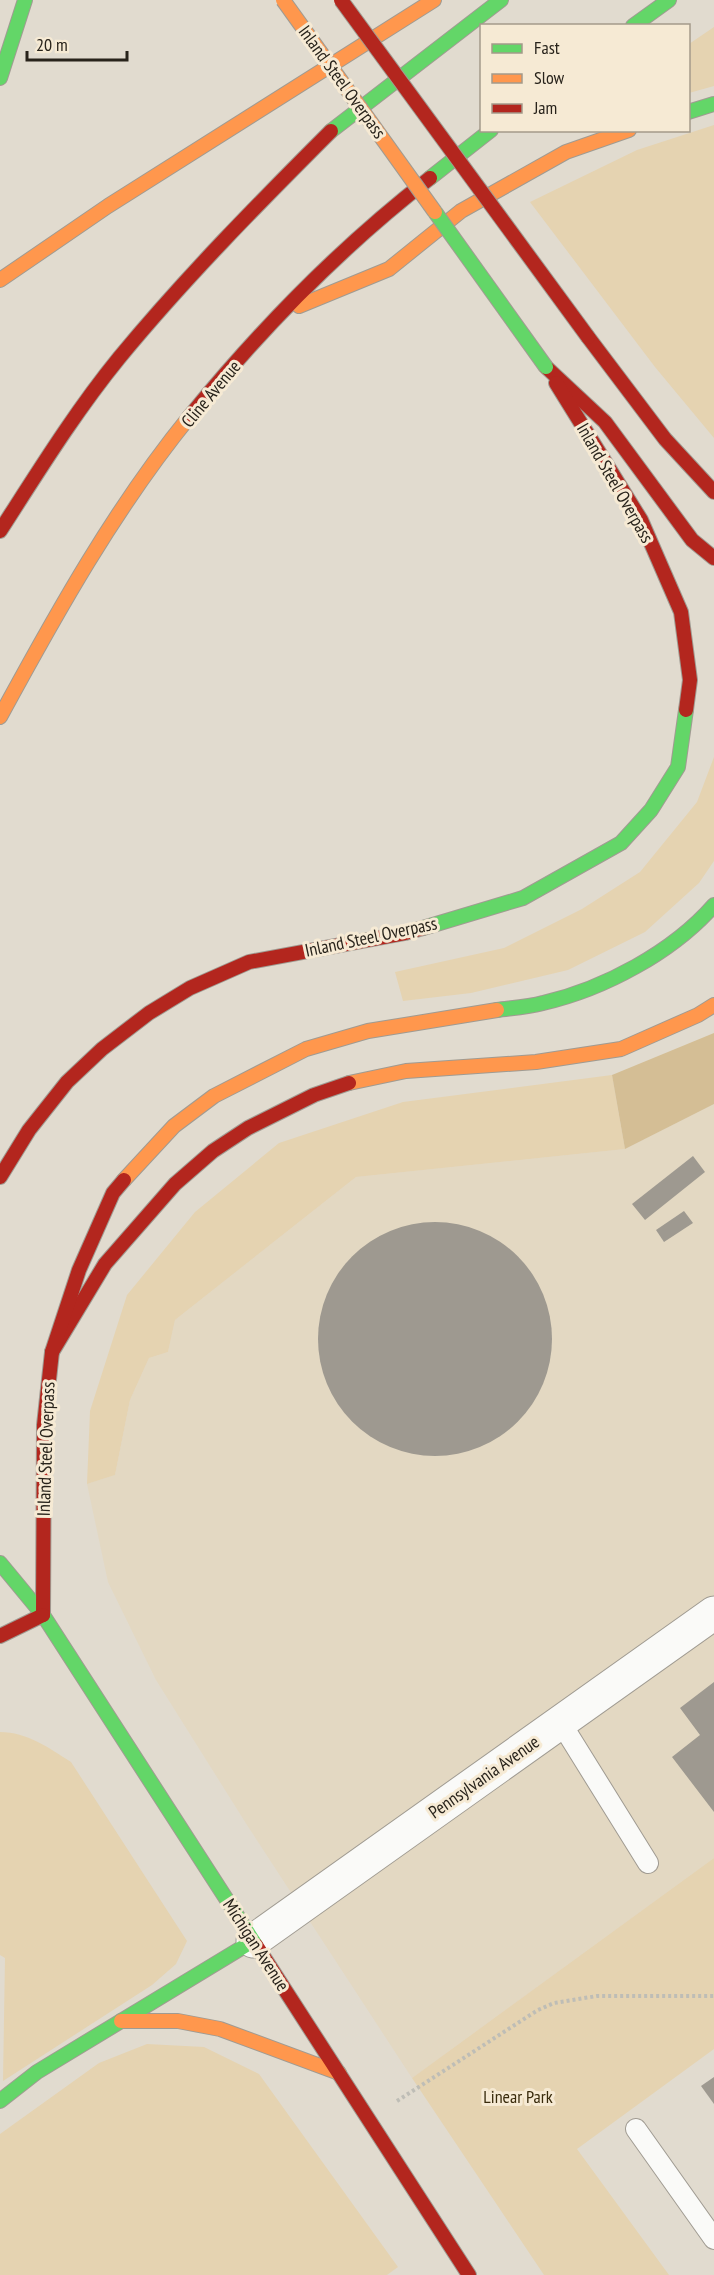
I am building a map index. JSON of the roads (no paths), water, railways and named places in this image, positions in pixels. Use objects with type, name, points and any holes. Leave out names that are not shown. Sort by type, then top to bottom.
[{"type":"main road","points":[[0,78],[25,0]]},
{"type":"main road","name":"Inland Steel Overpass","points":[[0,1177],[29,1130],[67,1082],[102,1049],[149,1013],[190,988],[249,962],[405,933],[524,898],[621,843],[651,810],[678,767],[690,680],[681,612],[641,520],[546,366],[284,0]]},
{"type":"main road","points":[[341,0],[665,439],[714,492]]},
{"type":"main road","points":[[0,280],[108,206],[434,0]]},
{"type":"main road","points":[[0,531],[71,422],[119,358],[242,219],[341,122],[501,0]]},
{"type":"main road","points":[[636,24],[669,0]]},
{"type":"main road","points":[[690,111],[714,104]]},
{"type":"main road","name":"Cline Avenue","points":[[0,717],[73,586],[125,504],[170,443],[224,377],[284,312],[365,232],[489,132]]},
{"type":"main road","points":[[284,312],[389,269],[461,211],[566,153],[624,132]]},
{"type":"main road","points":[[546,366],[605,422],[692,540],[714,558]]},
{"type":"main road","name":"Inland Steel Overpass","points":[[43,1615],[44,1425],[52,1352],[79,1270],[113,1193],[142,1159],[174,1126],[214,1096],[306,1049],[368,1031],[544,1003],[594,986],[657,956],[701,920],[714,905]]},
{"type":"main road","points":[[52,1352],[105,1264],[175,1184],[213,1151],[271,1115],[314,1095],[356,1080],[406,1071],[536,1062],[621,1049],[698,1015],[714,1005]]},
{"type":"main road","points":[[0,1563],[43,1615],[0,1636]]},
{"type":"main road","name":"Michigan Avenue","points":[[43,1615],[469,2275]]},
{"type":"main road","points":[[0,2101],[37,2072],[254,1941]]},
{"type":"main road","points":[[121,2021],[178,2021],[220,2029],[339,2073]]},
{"type":"street","name":"Pennsylvania Avenue","points":[[254,1941],[714,1613]]},
{"type":"lane","points":[[561,1723],[648,1863]]},
{"type":"lane","points":[[636,2129],[714,2239]]},
{"type":"park label","name":"Linear Park","points":[[518,2097]]}]
